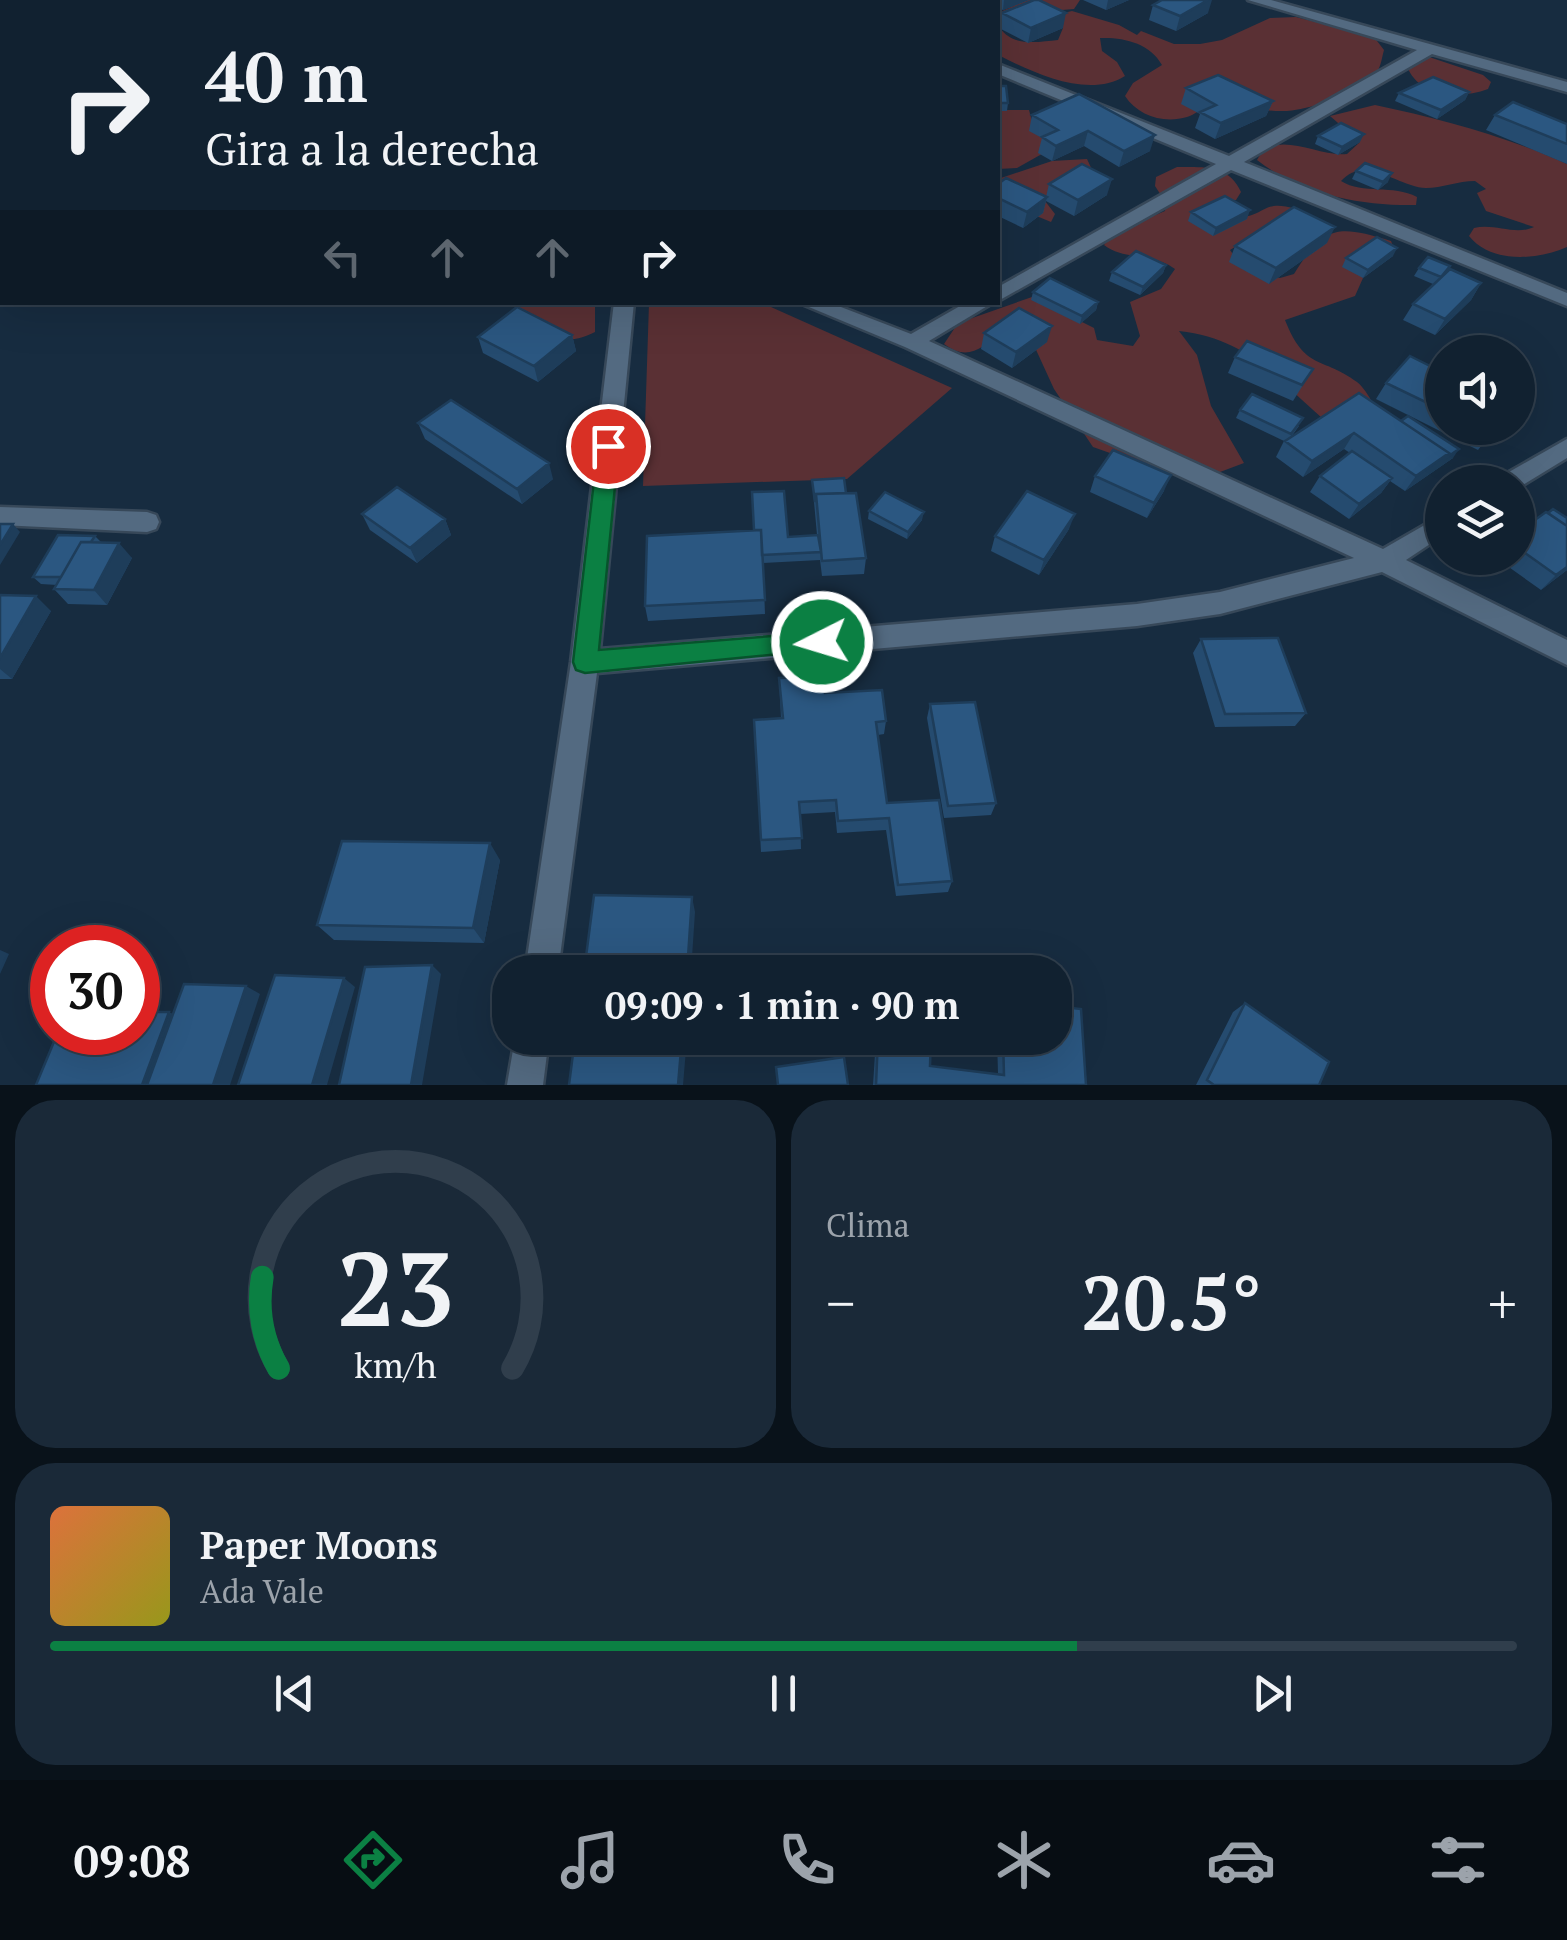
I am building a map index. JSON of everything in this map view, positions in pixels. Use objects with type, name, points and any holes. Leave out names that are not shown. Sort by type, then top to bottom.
[{"type":"street","points":[[1255,0],[1567,87]]},
{"type":"street","points":[[1000,294],[1430,49]]},
{"type":"street","points":[[1000,70],[1567,300]]},
{"type":"street","points":[[543,955],[585,662],[624,305]]},
{"type":"street","points":[[816,305],[912,342],[1384,561],[1567,653]]},
{"type":"street","points":[[912,342],[979,305]]},
{"type":"street","points":[[1535,467],[1567,447]]},
{"type":"street","points":[[0,516],[146,522]]},
{"type":"street","points":[[585,662],[1137,615],[1220,603],[1384,561],[1425,535]]},
{"type":"street","points":[[525,1085],[529,1055]]},
{"type":"shaded area","points":[[1026,0],[1080,0],[1074,9],[1050,11],[1000,28],[1000,12]]},
{"type":"shaded area","points":[[1072,11],[1174,44],[1222,40],[1270,18],[1296,17],[1374,37],[1384,50],[1371,79],[1321,104],[1285,111],[1218,106],[1178,119],[1144,113],[1125,96],[1133,83],[1162,65],[1150,51],[1135,43],[1100,38],[1102,51],[1117,62],[1125,76],[1110,82],[1078,84],[1000,56],[1000,28],[1012,38],[1026,42],[1058,40],[1063,28],[1051,16]]},
{"type":"shaded area","points":[[1429,57],[1483,75],[1491,82],[1488,89],[1455,95],[1432,91],[1414,79],[1408,69],[1415,58]]},
{"type":"shaded area","points":[[1375,105],[1472,129],[1567,164],[1567,247],[1543,255],[1515,257],[1478,245],[1469,236],[1474,228],[1534,227],[1486,211],[1477,193],[1486,189],[1475,181],[1426,188],[1361,171],[1341,181],[1359,188],[1398,191],[1417,197],[1416,205],[1374,203],[1312,189],[1257,160],[1265,150],[1286,145],[1347,154],[1360,142],[1330,116]]},
{"type":"shaded area","points":[[1000,110],[1029,110],[1033,125],[1056,146],[1017,168],[1000,169]]},
{"type":"shaded area","points":[[1087,159],[1094,174],[1045,201],[1055,214],[1051,222],[1000,201],[1000,178],[1052,161]]},
{"type":"shaded area","points":[[1177,167],[1222,172],[1241,192],[1236,200],[1208,203],[1201,210],[1237,217],[1277,206],[1296,209],[1230,250],[1244,270],[1280,278],[1294,274],[1314,246],[1333,233],[1357,232],[1391,241],[1395,251],[1354,267],[1363,278],[1355,296],[1285,320],[1307,355],[1357,382],[1377,409],[1322,418],[1258,361],[1223,342],[1179,331],[1197,355],[1211,406],[1244,463],[1212,475],[1172,475],[1093,447],[1054,389],[1032,341],[1003,332],[974,351],[960,352],[944,344],[958,323],[1032,297],[1094,328],[1097,340],[1133,346],[1140,336],[1130,302],[1161,289],[1175,269],[1104,245],[1124,225],[1165,211],[1166,203],[1155,186],[1156,177]]},
{"type":"shaded area","points":[[507,305],[595,305],[595,332],[565,339],[519,308]]},
{"type":"shaded area","points":[[649,305],[766,305],[952,388],[847,479],[643,486]]},
{"type":"building","points":[[1034,0],[1066,13],[1031,28],[1002,13]]},
{"type":"building","points":[[1162,0],[1208,0],[1180,16],[1153,5]]},
{"type":"building","points":[[1218,75],[1273,101],[1221,123],[1200,112],[1216,105],[1186,88]]},
{"type":"building","points":[[1433,77],[1469,92],[1441,110],[1399,93]]},
{"type":"building","points":[[1000,86],[1006,86],[1008,103],[1000,103]]},
{"type":"building","points":[[1079,94],[1155,135],[1124,151],[1088,131],[1056,146],[1042,137],[1058,130],[1032,115]]},
{"type":"building","points":[[1513,102],[1567,124],[1567,144],[1495,115]]},
{"type":"building","points":[[1341,123],[1364,134],[1342,147],[1318,136]]},
{"type":"building","points":[[1365,163],[1392,173],[1383,182],[1356,171]]},
{"type":"building","points":[[1082,164],[1112,179],[1078,200],[1049,184]]},
{"type":"building","points":[[1006,178],[1047,197],[1027,212],[1000,199],[1000,182]]},
{"type":"building","points":[[1225,196],[1250,210],[1216,228],[1191,212]]},
{"type":"building","points":[[1294,207],[1335,227],[1276,268],[1235,246]]},
{"type":"building","points":[[1377,237],[1397,248],[1368,270],[1346,258]]},
{"type":"building","points":[[1136,251],[1166,265],[1143,287],[1112,272]]},
{"type":"building","points":[[1428,257],[1450,266],[1441,277],[1419,268]]},
{"type":"building","points":[[1450,269],[1481,283],[1445,319],[1413,304]]},
{"type":"building","points":[[1050,278],[1098,302],[1082,316],[1033,292]]},
{"type":"building","points":[[517,307],[572,335],[534,366],[478,337]]},
{"type":"building","points":[[1019,308],[1052,326],[1016,352],[984,333]]},
{"type":"building","points":[[1247,341],[1313,369],[1302,385],[1235,357]]},
{"type":"building","points":[[1410,356],[1425,364],[1425,402],[1386,383]]},
{"type":"building","points":[[1359,393],[1425,437],[1425,445],[1437,445],[1449,453],[1432,465],[1425,465],[1416,476],[1354,433],[1312,461],[1285,441]]},
{"type":"building","points":[[1252,394],[1303,418],[1291,434],[1240,410]]},
{"type":"building","points":[[451,400],[549,463],[517,489],[418,423]]},
{"type":"building","points":[[1408,416],[1425,427],[1425,437],[1401,421]]},
{"type":"building","points":[[1437,445],[1459,449],[1443,460],[1449,453]]},
{"type":"building","points":[[1113,450],[1171,475],[1154,503],[1095,476]]},
{"type":"building","points":[[1352,451],[1392,478],[1359,504],[1320,476]]},
{"type":"building","points":[[844,478],[846,493],[816,494],[815,502],[812,480]]},
{"type":"building","points":[[397,487],[445,519],[410,548],[362,514]]},
{"type":"building","points":[[784,491],[788,537],[818,535],[821,552],[762,555],[761,530],[754,530],[752,492]]},
{"type":"building","points":[[1027,491],[1075,514],[1044,560],[995,536]]},
{"type":"building","points":[[885,492],[924,512],[908,532],[869,511]]},
{"type":"building","points":[[856,493],[866,558],[822,561],[816,494]]},
{"type":"building","points":[[1553,509],[1567,518],[1567,526],[1548,513]]},
{"type":"building","points":[[1546,512],[1567,526],[1567,567],[1556,575],[1535,560],[1535,520]]},
{"type":"building","points":[[0,524],[13,524],[0,545]]},
{"type":"building","points":[[761,530],[765,600],[645,606],[647,536]]},
{"type":"building","points":[[58,535],[95,536],[91,542],[81,542],[61,577],[33,577]]},
{"type":"building","points":[[81,542],[119,543],[94,590],[54,589]]},
{"type":"building","points":[[0,595],[36,596],[0,658]]},
{"type":"building","points":[[1278,638],[1306,713],[1225,714],[1201,639]]},
{"type":"building","points":[[823,676],[825,693],[882,690],[886,721],[876,722],[887,803],[939,800],[952,881],[898,885],[889,818],[838,821],[836,800],[799,802],[802,838],[761,840],[754,720],[783,718],[779,678]]},
{"type":"building","points":[[975,702],[996,803],[948,806],[930,704]]},
{"type":"building","points":[[342,841],[490,843],[473,928],[317,925]]},
{"type":"building","points":[[594,895],[692,897],[688,955],[586,955]]},
{"type":"building","points":[[432,965],[411,1085],[339,1085],[365,967]]},
{"type":"building","points":[[275,975],[344,978],[312,1085],[238,1085]]},
{"type":"building","points":[[184,984],[246,986],[213,1085],[147,1085]]},
{"type":"building","points":[[1245,1003],[1329,1062],[1319,1085],[1214,1085],[1207,1080]]},
{"type":"building","points":[[1072,1008],[1081,1009],[1086,1085],[876,1085],[877,1055],[930,1055],[930,1066],[1004,1075],[1003,1055],[1072,1055]]},
{"type":"building","points":[[160,1012],[169,1012],[160,1036]]},
{"type":"building","points":[[48,1055],[153,1055],[142,1085],[36,1085]]},
{"type":"building","points":[[573,1055],[681,1055],[678,1085],[569,1085]]},
{"type":"building","points":[[844,1057],[848,1085],[778,1085],[776,1067]]},
{"type":"route","points":[[608,446],[585,662],[822,642]]}]
